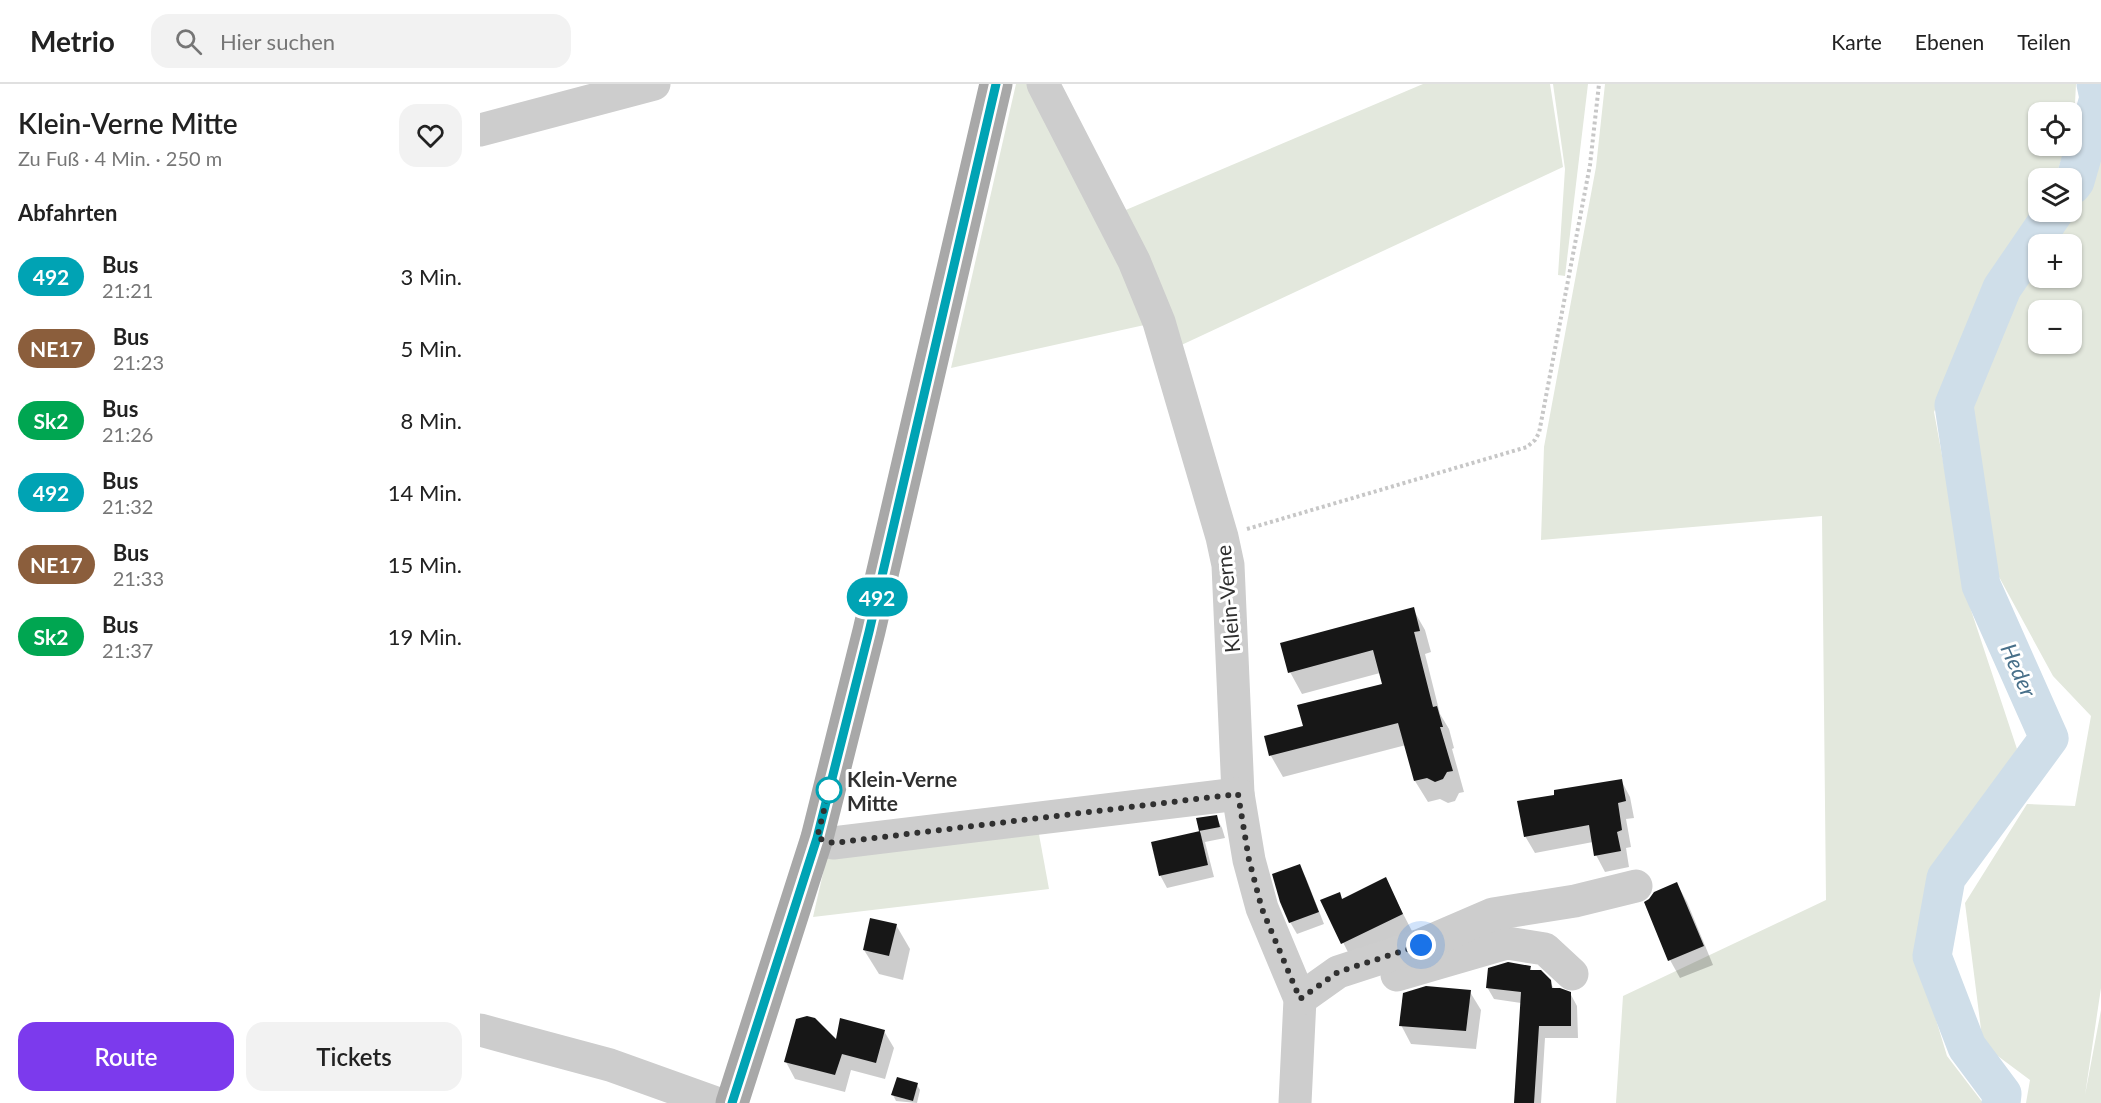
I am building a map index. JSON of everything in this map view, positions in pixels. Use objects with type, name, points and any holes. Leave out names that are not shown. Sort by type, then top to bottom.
[{"type":"main road","points":[[732,1103],[817,838],[877,598],[996,84]]},
{"type":"street","points":[[480,130],[654,84]]},
{"type":"street","name":"Klein-Verne","points":[[1043,84],[1134,261],[1159,322],[1222,537],[1228,566],[1238,794],[1249,860],[1262,909],[1300,999],[1295,1103]]},
{"type":"street","points":[[817,838],[833,843],[1238,794]]},
{"type":"street","points":[[1300,999],[1338,972],[1421,945],[1493,914],[1575,901],[1636,886]]},
{"type":"street","points":[[1300,999],[1330,995],[1508,943],[1545,949],[1572,974]]},
{"type":"street","points":[[480,1029],[610,1065],[716,1103]]},
{"type":"path","points":[[1222,537],[1527,447],[1535,441],[1539,433],[1590,165],[1599,84]]},
{"type":"shaded area","points":[[1016,84],[1027,84],[1149,324],[951,368]]},
{"type":"shaded area","points":[[1423,84],[1550,84],[1563,167],[1175,348],[1121,212]]},
{"type":"shaded area","points":[[1553,84],[1588,84],[1565,276],[1558,275],[1565,169]]},
{"type":"shaded area","points":[[1605,84],[2076,84],[2075,102],[2028,102],[2028,156],[2063,156],[2058,168],[2028,168],[2028,221],[1990,287],[1934,412],[1970,607],[2017,749],[1936,877],[1925,914],[1918,960],[1947,1056],[1983,1103],[1616,1103],[1623,996],[1826,900],[1822,516],[1541,540],[1544,447],[1596,167]]},
{"type":"shaded area","points":[[2101,131],[2101,988],[2085,1095],[2101,1010],[2101,1103],[2026,1103],[2030,1080],[1983,1045],[1965,903],[2027,804],[2075,806],[2091,716],[2053,676],[1998,575],[1971,407],[2013,299],[2028,275],[2028,288],[2082,288],[2082,234],[2054,234],[2062,222],[2082,222],[2082,190]]},
{"type":"shaded area","points":[[1038,829],[1049,889],[813,917],[827,856]]},
{"type":"building","points":[[1414,607],[1420,631],[1414,632],[1433,707],[1437,706],[1443,727],[1440,727],[1453,771],[1447,772],[1443,779],[1435,782],[1427,778],[1414,781],[1398,723],[1269,756],[1264,736],[1303,726],[1297,705],[1382,684],[1373,650],[1288,673],[1280,643]]},
{"type":"building","points":[[1622,779],[1626,801],[1618,803],[1622,830],[1617,832],[1621,851],[1594,856],[1589,825],[1524,837],[1517,801],[1554,795],[1554,790]]},
{"type":"building","points":[[1217,815],[1220,827],[1199,831],[1196,818]]},
{"type":"building","points":[[1200,831],[1208,865],[1159,876],[1151,842]]},
{"type":"building","points":[[1300,864],[1319,912],[1289,923],[1272,874]]},
{"type":"building","points":[[1386,877],[1403,914],[1341,944],[1320,900],[1340,892],[1342,899]]},
{"type":"building","points":[[1677,882],[1704,946],[1668,961],[1644,902],[1654,892]]},
{"type":"building","points":[[870,918],[897,924],[889,956],[863,950]]},
{"type":"building","points":[[1508,962],[1531,966],[1530,970],[1541,970],[1551,980],[1552,988],[1571,992],[1571,1026],[1539,1026],[1534,1103],[1514,1103],[1521,992],[1486,988],[1488,968]]},
{"type":"building","points":[[1426,986],[1471,990],[1466,1031],[1399,1026],[1403,993]]},
{"type":"building","points":[[807,1016],[815,1018],[836,1039],[840,1018],[885,1030],[876,1063],[842,1054],[835,1075],[784,1062],[796,1019]]},
{"type":"building","points":[[897,1077],[918,1083],[913,1101],[891,1095]]},
{"type":"waterway","name":"Heder","points":[[2079,168],[2099,98],[2096,84]]},
{"type":"waterway","name":"Heder","points":[[2001,1103],[2002,1094],[1967,1047],[1932,956],[1946,878],[2049,738],[1981,585],[1954,405],[2002,288],[2047,222]]},
{"type":"bus line","name":"492","points":[[732,1103],[817,838],[926,394],[996,84]]},
{"type":"place","name":"Klein-Verne Mitte","points":[[829,790]]},
{"type":"route","points":[[829,790],[817,838],[833,843],[1238,794],[1249,860],[1262,909],[1300,999],[1338,972],[1421,945]]}]
